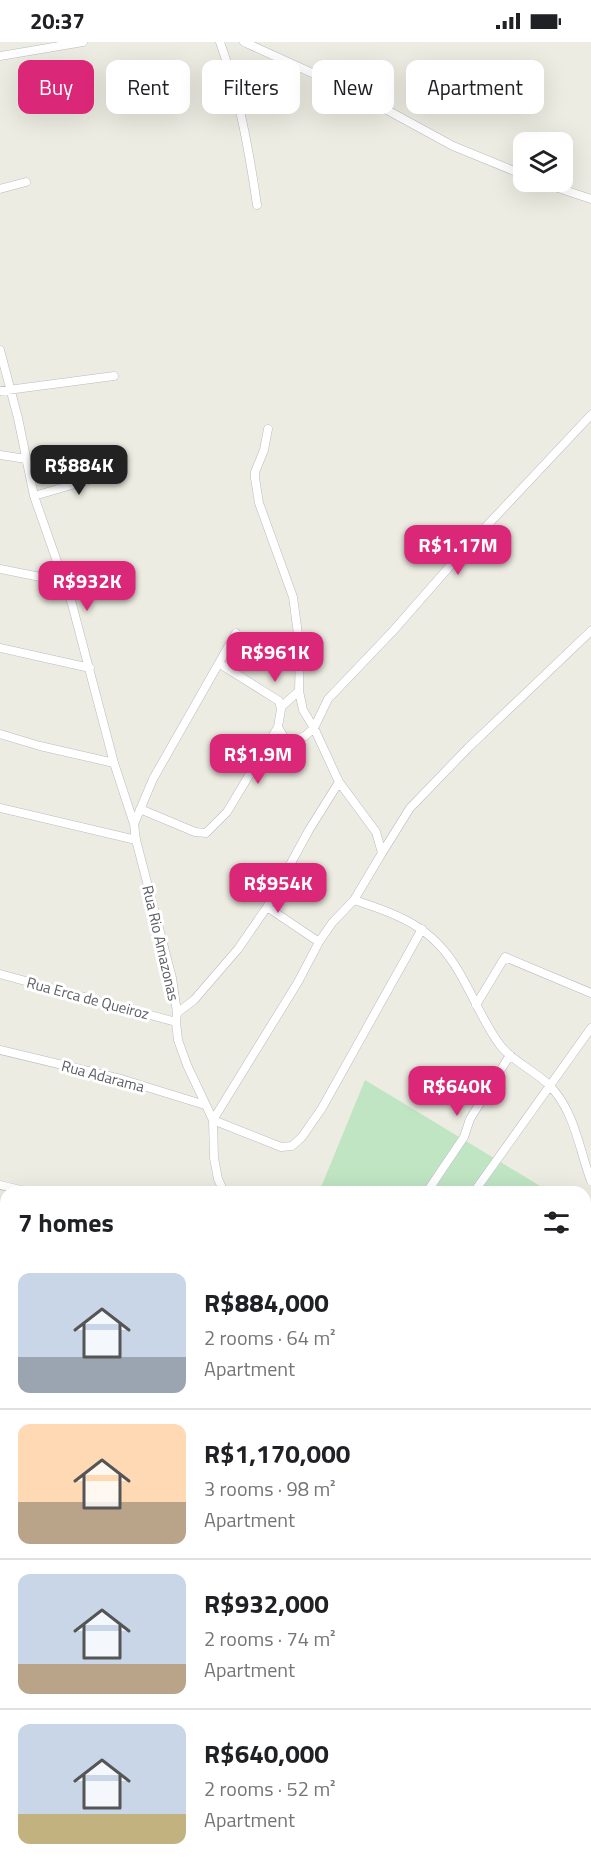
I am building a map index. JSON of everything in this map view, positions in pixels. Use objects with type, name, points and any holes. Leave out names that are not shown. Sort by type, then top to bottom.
[{"type":"street","points":[[0,56],[82,42]]},
{"type":"street","points":[[220,42],[232,77],[248,147],[257,205]]},
{"type":"street","points":[[244,42],[354,92],[453,146],[513,171]]},
{"type":"street","points":[[0,189],[26,182]]},
{"type":"street","points":[[570,192],[591,199]]},
{"type":"street","name":"Rua Rio Amazonas","points":[[0,350],[34,496],[65,582],[114,763],[134,824],[136,840],[172,978],[182,1053],[213,1120],[214,1158],[222,1186]]},
{"type":"street","points":[[0,391],[114,376]]},
{"type":"street","points":[[278,727],[285,739],[294,741],[305,736],[314,728],[328,699],[591,415]]},
{"type":"street","points":[[268,429],[255,478],[260,503],[293,597],[300,649],[299,691],[303,710],[339,782],[371,824],[380,842],[382,853]]},
{"type":"street","points":[[0,455],[26,459]]},
{"type":"street","points":[[34,496],[116,472]]},
{"type":"street","points":[[0,569],[65,582]]},
{"type":"street","points":[[422,929],[322,1108],[302,1137],[292,1146],[281,1147],[213,1120],[298,982],[319,942],[354,900],[410,808],[468,748],[591,631]]},
{"type":"street","points":[[134,824],[153,779],[236,633]]},
{"type":"street","points":[[0,648],[90,668]]},
{"type":"street","points":[[141,809],[195,832],[206,833],[227,812],[278,727],[281,707],[279,701],[220,664]]},
{"type":"street","points":[[281,707],[299,691]]},
{"type":"street","points":[[0,734],[114,763]]},
{"type":"street","points":[[177,1017],[220,972],[267,907],[309,830],[339,782]]},
{"type":"street","points":[[0,808],[136,840]]},
{"type":"street","points":[[354,900],[410,921],[422,929],[450,956],[495,1037],[510,1055],[549,1086],[566,1108],[574,1125],[591,1181]]},
{"type":"street","points":[[267,907],[319,942]]},
{"type":"street","points":[[476,1005],[505,957],[591,993]]},
{"type":"street","name":"Rua Erca de Queiroz","points":[[0,974],[177,1017]]},
{"type":"street","points":[[478,1186],[591,1028]]},
{"type":"street","name":"Rua Adarama","points":[[0,1050],[121,1079],[205,1105]]},
{"type":"street","points":[[431,1186],[464,1137],[470,1119],[510,1055]]},
{"type":"green space","points":[[365,1080],[540,1186],[321,1186]]}]
